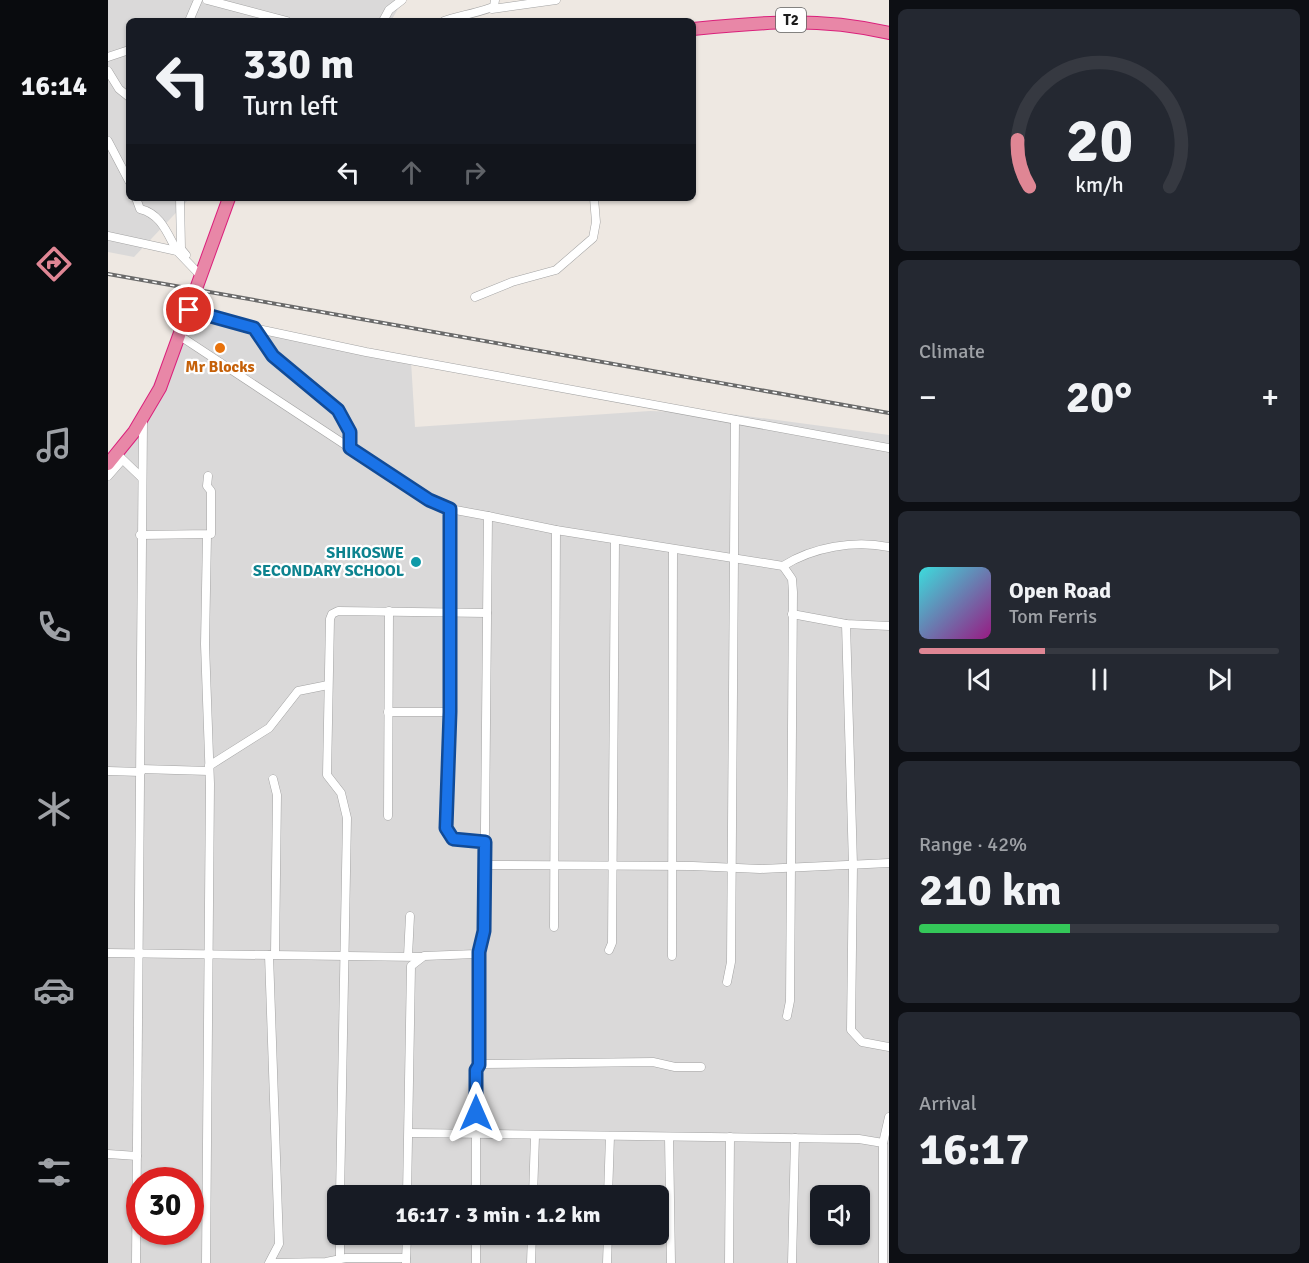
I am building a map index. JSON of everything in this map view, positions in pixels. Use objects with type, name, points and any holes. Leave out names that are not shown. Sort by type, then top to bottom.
[{"type":"highway","name":"T2","points":[[696,29],[796,20],[850,25],[889,33]]},
{"type":"highway","points":[[108,464],[120,457],[160,388],[189,310],[197,271],[228,201]]},
{"type":"street","points":[[190,18],[198,0]]},
{"type":"street","points":[[207,0],[222,2],[277,18]]},
{"type":"street","points":[[385,18],[389,10],[402,0]]},
{"type":"street","points":[[492,9],[495,0]]},
{"type":"street","points":[[453,18],[492,9],[556,0]]},
{"type":"street","points":[[108,57],[126,51]]},
{"type":"street","points":[[108,71],[118,89],[126,95]]},
{"type":"street","points":[[108,141],[126,175]]},
{"type":"street","points":[[137,201],[140,208],[151,212],[163,224],[177,251],[197,271]]},
{"type":"street","points":[[180,201],[181,249],[197,271]]},
{"type":"street","points":[[475,297],[512,282],[556,270],[593,238],[596,222],[594,201]]},
{"type":"street","points":[[108,236],[177,251]]},
{"type":"street","points":[[189,310],[254,328],[366,352],[889,448]]},
{"type":"street","points":[[254,328],[273,356],[338,410],[350,432],[350,448]]},
{"type":"street","points":[[180,336],[429,500],[450,509],[556,530],[733,560],[783,566],[811,551],[834,547],[889,548]]},
{"type":"street","points":[[137,1167],[141,770],[140,535],[143,418]]},
{"type":"street","points":[[727,982],[731,962],[735,420]]},
{"type":"street","points":[[108,476],[120,457],[141,477]]},
{"type":"street","points":[[206,1263],[209,768],[205,644],[207,536],[212,530],[208,476]]},
{"type":"street","points":[[450,509],[450,712],[446,828],[453,839],[485,842]]},
{"type":"street","points":[[476,1185],[479,952],[484,931],[486,865],[489,516]]},
{"type":"street","points":[[554,927],[556,530]]},
{"type":"street","points":[[140,535],[207,536]]},
{"type":"street","points":[[609,950],[612,943],[615,540]]},
{"type":"street","points":[[672,956],[674,549]]},
{"type":"street","points":[[783,566],[792,579],[793,867],[790,1001],[787,1016]]},
{"type":"street","points":[[340,1185],[345,954],[343,891],[347,818],[341,793],[327,775],[330,619],[332,614],[389,611],[487,613]]},
{"type":"street","points":[[388,816],[389,611]]},
{"type":"street","points":[[792,614],[846,624],[889,626]]},
{"type":"street","points":[[846,624],[853,864],[851,1030],[862,1042],[889,1047]]},
{"type":"street","points":[[108,771],[209,768],[268,728],[298,691],[328,685]]},
{"type":"street","points":[[388,712],[450,712]]},
{"type":"street","points":[[273,779],[277,795],[272,954],[279,1244],[271,1263],[326,1262],[340,1258],[406,1260],[407,1245]]},
{"type":"street","points":[[486,865],[553,864],[760,869],[889,863]]},
{"type":"street","points":[[408,956],[410,916]]},
{"type":"street","points":[[108,953],[345,954],[422,957],[473,955],[479,952]]},
{"type":"street","points":[[408,1185],[411,966],[422,957]]},
{"type":"street","points":[[479,1065],[486,1063],[613,1062],[701,1067]]},
{"type":"street","points":[[883,1263],[883,1143],[889,1117]]},
{"type":"street","points":[[409,1133],[859,1139],[883,1143]]},
{"type":"street","points":[[534,1185],[536,1136]]},
{"type":"street","points":[[608,1185],[610,1136]]},
{"type":"street","points":[[669,1137],[671,1263]]},
{"type":"street","points":[[729,1263],[730,1137]]},
{"type":"street","points":[[792,1263],[795,1138]]},
{"type":"street","points":[[108,1154],[137,1156]]},
{"type":"street","points":[[136,1263],[137,1245]]},
{"type":"street","points":[[340,1245],[340,1258]]},
{"type":"street","points":[[476,1245],[476,1263]]},
{"type":"street","points":[[531,1263],[532,1245]]},
{"type":"street","points":[[608,1245],[608,1263]]},
{"type":"shaded area","points":[[108,0],[403,0],[393,18],[126,18],[126,201],[187,201],[134,257],[108,252]]},
{"type":"shaded area","points":[[187,309],[411,361],[415,427],[650,411],[731,414],[889,435],[889,1263],[108,1263],[108,456],[131,434]]},
{"type":"railway","points":[[108,274],[889,413]]},
{"type":"place","name":"Mr Blocks","points":[[220,348]]},
{"type":"place","name":"SHIKOSWE SECONDARY SCHOOL","points":[[416,562]]},
{"type":"route","points":[[189,310],[254,328],[266,349],[273,356],[333,404],[344,417],[350,432],[350,448],[429,500],[450,509],[450,712],[446,828],[453,839],[485,842],[484,931],[479,952],[479,1065],[476,1070],[476,1113]]}]
